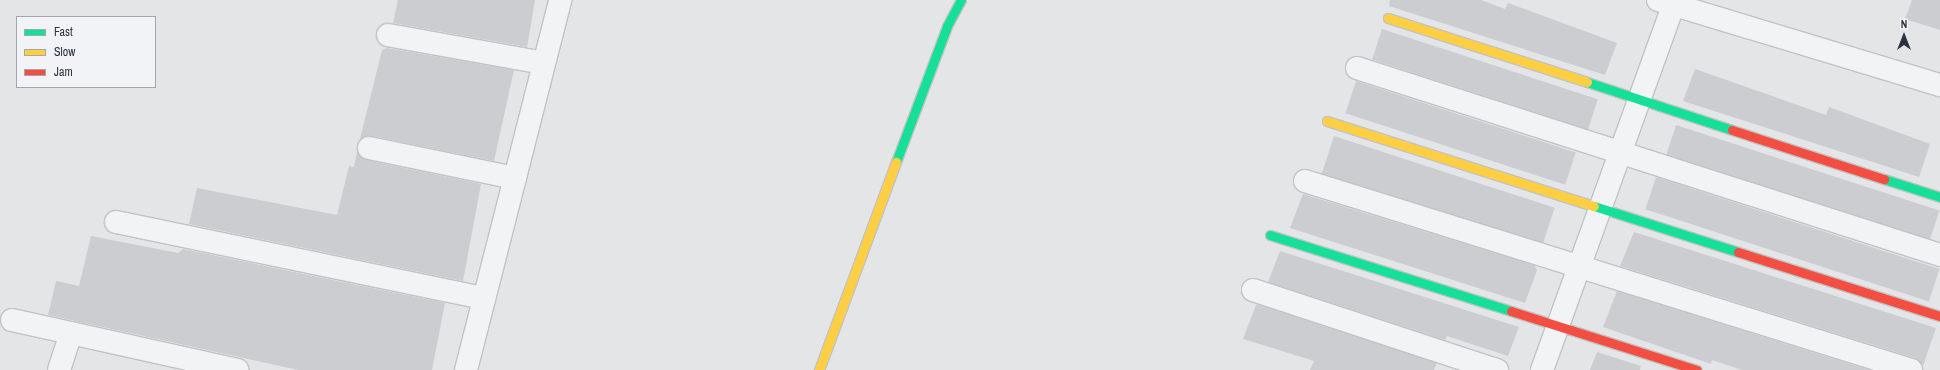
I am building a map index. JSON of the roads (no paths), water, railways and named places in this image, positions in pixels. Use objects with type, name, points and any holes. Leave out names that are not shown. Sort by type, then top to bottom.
[{"type":"street","points":[[466,370],[560,0]]},
{"type":"street","points":[[819,370],[947,26],[961,0]]},
{"type":"street","points":[[1542,370],[1639,100],[1668,2],[1940,85]]},
{"type":"street","points":[[1388,18],[1940,197]]},
{"type":"street","points":[[388,35],[544,63]]},
{"type":"street","points":[[1358,68],[1940,255]]},
{"type":"street","points":[[1327,121],[1940,316]]},
{"type":"street","points":[[369,148],[515,178]]},
{"type":"street","points":[[1306,181],[1580,264],[1911,370]]},
{"type":"street","points":[[116,222],[484,298]]},
{"type":"street","points":[[1270,235],[1559,323],[1697,370]]},
{"type":"street","points":[[1252,290],[1497,370]]},
{"type":"street","points":[[12,320],[71,333],[190,365],[238,370]]},
{"type":"street","points":[[59,370],[71,333]]}]
